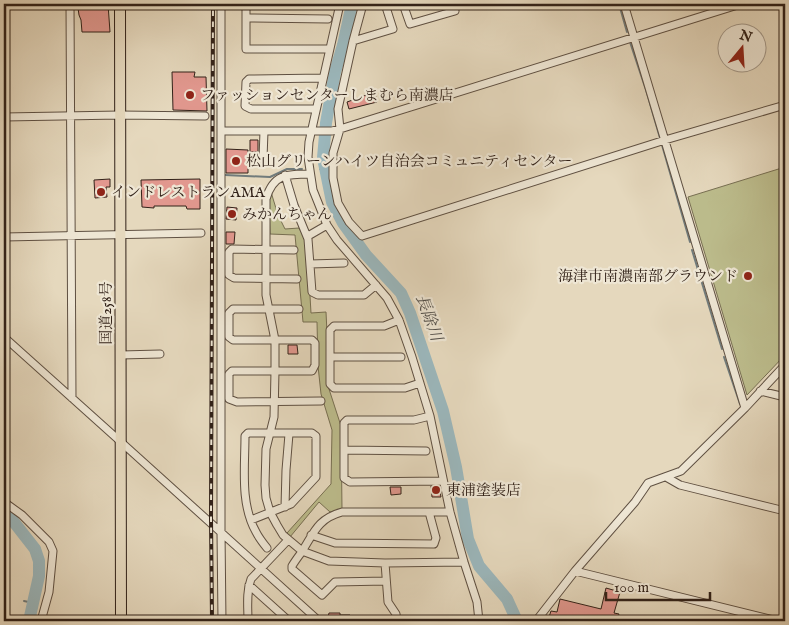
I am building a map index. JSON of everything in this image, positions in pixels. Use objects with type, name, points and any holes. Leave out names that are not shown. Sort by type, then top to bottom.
[{"type":"highway","name":"国道258号","points":[[120,4],[121,621]]},
{"type":"street","points":[[70,4],[72,398]]},
{"type":"street","points":[[221,4],[222,621]]},
{"type":"street","points":[[246,4],[246,49],[329,48]]},
{"type":"street","points":[[340,4],[316,109],[314,131],[308,156],[313,190],[326,225],[387,298],[399,320],[430,416],[450,512],[477,602],[479,621]]},
{"type":"street","points":[[362,4],[338,109],[340,129],[333,153],[333,178],[338,202],[349,222],[362,236],[665,140],[785,105]]},
{"type":"street","points":[[353,41],[393,29],[385,4]]},
{"type":"street","points":[[404,4],[410,24],[454,11],[452,4]]},
{"type":"street","points":[[624,4],[745,408]]},
{"type":"street","points":[[221,131],[314,131],[340,129],[741,4]]},
{"type":"street","points":[[246,18],[328,19]]},
{"type":"street","points":[[316,109],[251,109],[245,106],[246,82],[249,79],[323,78]]},
{"type":"street","points":[[4,117],[205,116]]},
{"type":"street","points":[[263,159],[264,131]]},
{"type":"street","points":[[310,174],[285,175],[279,178],[273,184],[266,199],[266,295],[275,340],[274,417],[266,450],[265,486],[270,512],[283,535],[302,552],[329,561],[385,563],[464,562]]},
{"type":"street","points":[[285,175],[300,222],[308,236],[312,292],[318,295],[364,295],[376,286]]},
{"type":"street","points":[[308,236],[326,225]]},
{"type":"street","points":[[4,237],[201,233]]},
{"type":"street","points":[[294,250],[232,249],[229,252],[229,275],[234,278],[297,279]]},
{"type":"street","points":[[310,264],[344,263]]},
{"type":"street","points":[[299,309],[233,309],[229,313],[229,337],[234,340],[312,340],[315,343],[315,365],[312,371],[232,371],[229,374],[229,399],[236,402],[321,401]]},
{"type":"street","points":[[399,320],[384,326],[334,326],[330,330],[330,384],[334,388],[405,388],[420,383]]},
{"type":"street","points":[[4,337],[319,621]]},
{"type":"street","points":[[121,355],[160,354]]},
{"type":"street","points":[[330,357],[401,357]]},
{"type":"street","points":[[536,621],[575,570],[635,502],[648,483],[682,471],[785,365]]},
{"type":"street","points":[[760,391],[785,397]]},
{"type":"street","points":[[430,416],[414,420],[347,420],[344,423],[344,478],[350,482],[443,481]]},
{"type":"street","points":[[251,520],[291,504],[316,477],[316,436],[312,433],[248,433],[245,436],[246,505],[251,520],[255,532],[267,548]]},
{"type":"street","points":[[285,507],[289,434]]},
{"type":"street","points":[[344,450],[426,451]]},
{"type":"street","points":[[666,477],[680,485],[785,511]]},
{"type":"street","points":[[4,502],[49,542],[54,551],[49,592],[41,621]]},
{"type":"street","points":[[386,581],[335,582],[322,595],[292,569],[292,566],[311,536],[325,519],[333,515],[342,512],[450,512]]},
{"type":"street","points":[[311,536],[335,543],[434,544],[436,538],[429,512]]},
{"type":"street","points":[[248,621],[249,585],[251,579],[288,540]]},
{"type":"street","points":[[385,563],[388,602],[396,614],[397,621]]},
{"type":"street","points":[[575,570],[778,621]]},
{"type":"street","points":[[249,585],[289,621]]},
{"type":"green space","name":"海津市南濃南部グラウンド","points":[[785,167],[785,355],[747,395],[688,197]]},
{"type":"green space","points":[[271,192],[278,215],[285,229],[299,228],[305,239],[311,313],[326,312],[328,386],[341,426],[342,509],[330,512],[319,502],[290,537],[287,533],[331,484],[332,430],[321,394],[317,322],[303,322],[295,235],[270,234],[269,200]]},
{"type":"building","points":[[80,4],[108,4],[110,32],[82,32],[78,8]]},
{"type":"building","name":"ファッションセンターしまむら南濃店","points":[[172,72],[195,72],[194,77],[206,77],[207,111],[173,110]]},
{"type":"building","points":[[375,92],[377,102],[349,109],[347,102]]},
{"type":"building","points":[[250,140],[258,140],[258,152],[250,152]]},
{"type":"building","name":"松山グリーンハイツ自治会コミュニティセンター","points":[[226,149],[248,150],[248,173],[226,173]]},
{"type":"building","name":"インドレストランAMA","points":[[110,179],[110,187],[106,187],[107,197],[95,198],[94,180]]},
{"type":"building","points":[[200,179],[200,209],[187,209],[186,206],[142,207],[141,180]]},
{"type":"building","name":"みかんちゃん","points":[[227,207],[237,208],[236,220],[226,219]]},
{"type":"building","points":[[226,232],[235,232],[234,244],[226,244]]},
{"type":"building","points":[[288,345],[297,345],[298,354],[288,354]]},
{"type":"building","name":"東浦塗装店","points":[[431,486],[439,486],[441,497],[432,497]]},
{"type":"building","points":[[390,487],[401,487],[401,494],[391,495]]},
{"type":"building","points":[[606,588],[620,592],[614,613],[619,614],[617,621],[565,621],[549,617],[551,611],[557,612],[560,599],[601,609]]},
{"type":"building","points":[[329,613],[350,615],[350,621],[331,621],[328,617]]},
{"type":"waterway","name":"長除川","points":[[352,4],[335,72],[326,123],[323,158],[332,202],[343,223],[366,255],[401,293],[410,313],[443,411],[456,467],[468,539],[479,566],[507,599],[517,621]]},
{"type":"waterway","points":[[619,4],[627,32]]},
{"type":"waterway","points":[[630,42],[660,138]]},
{"type":"waterway","points":[[662,145],[690,242]]},
{"type":"waterway","points":[[225,175],[270,177],[287,169],[302,169]]},
{"type":"waterway","name":"長除川","points":[[320,169],[325,169]]},
{"type":"waterway","points":[[692,250],[722,349]]},
{"type":"waterway","points":[[724,357],[740,404]]},
{"type":"waterway","points":[[4,513],[10,517],[35,549],[39,561],[39,576],[29,621]]},
{"type":"waterway","points":[[24,601],[33,603]]},
{"type":"railway","points":[[212,621],[213,4]]},
{"type":"place","name":"ファッションセンターしまむら南濃店","points":[[190,95]]},
{"type":"place","name":"松山グリーンハイツ自治会コミュニティセンター","points":[[236,161]]},
{"type":"place","name":"インドレストランAMA","points":[[101,192]]},
{"type":"place","name":"みかんちゃん","points":[[232,214]]},
{"type":"place","name":"海津市南濃南部グラウンド","points":[[748,276]]},
{"type":"place","name":"東浦塗装店","points":[[436,490]]}]
